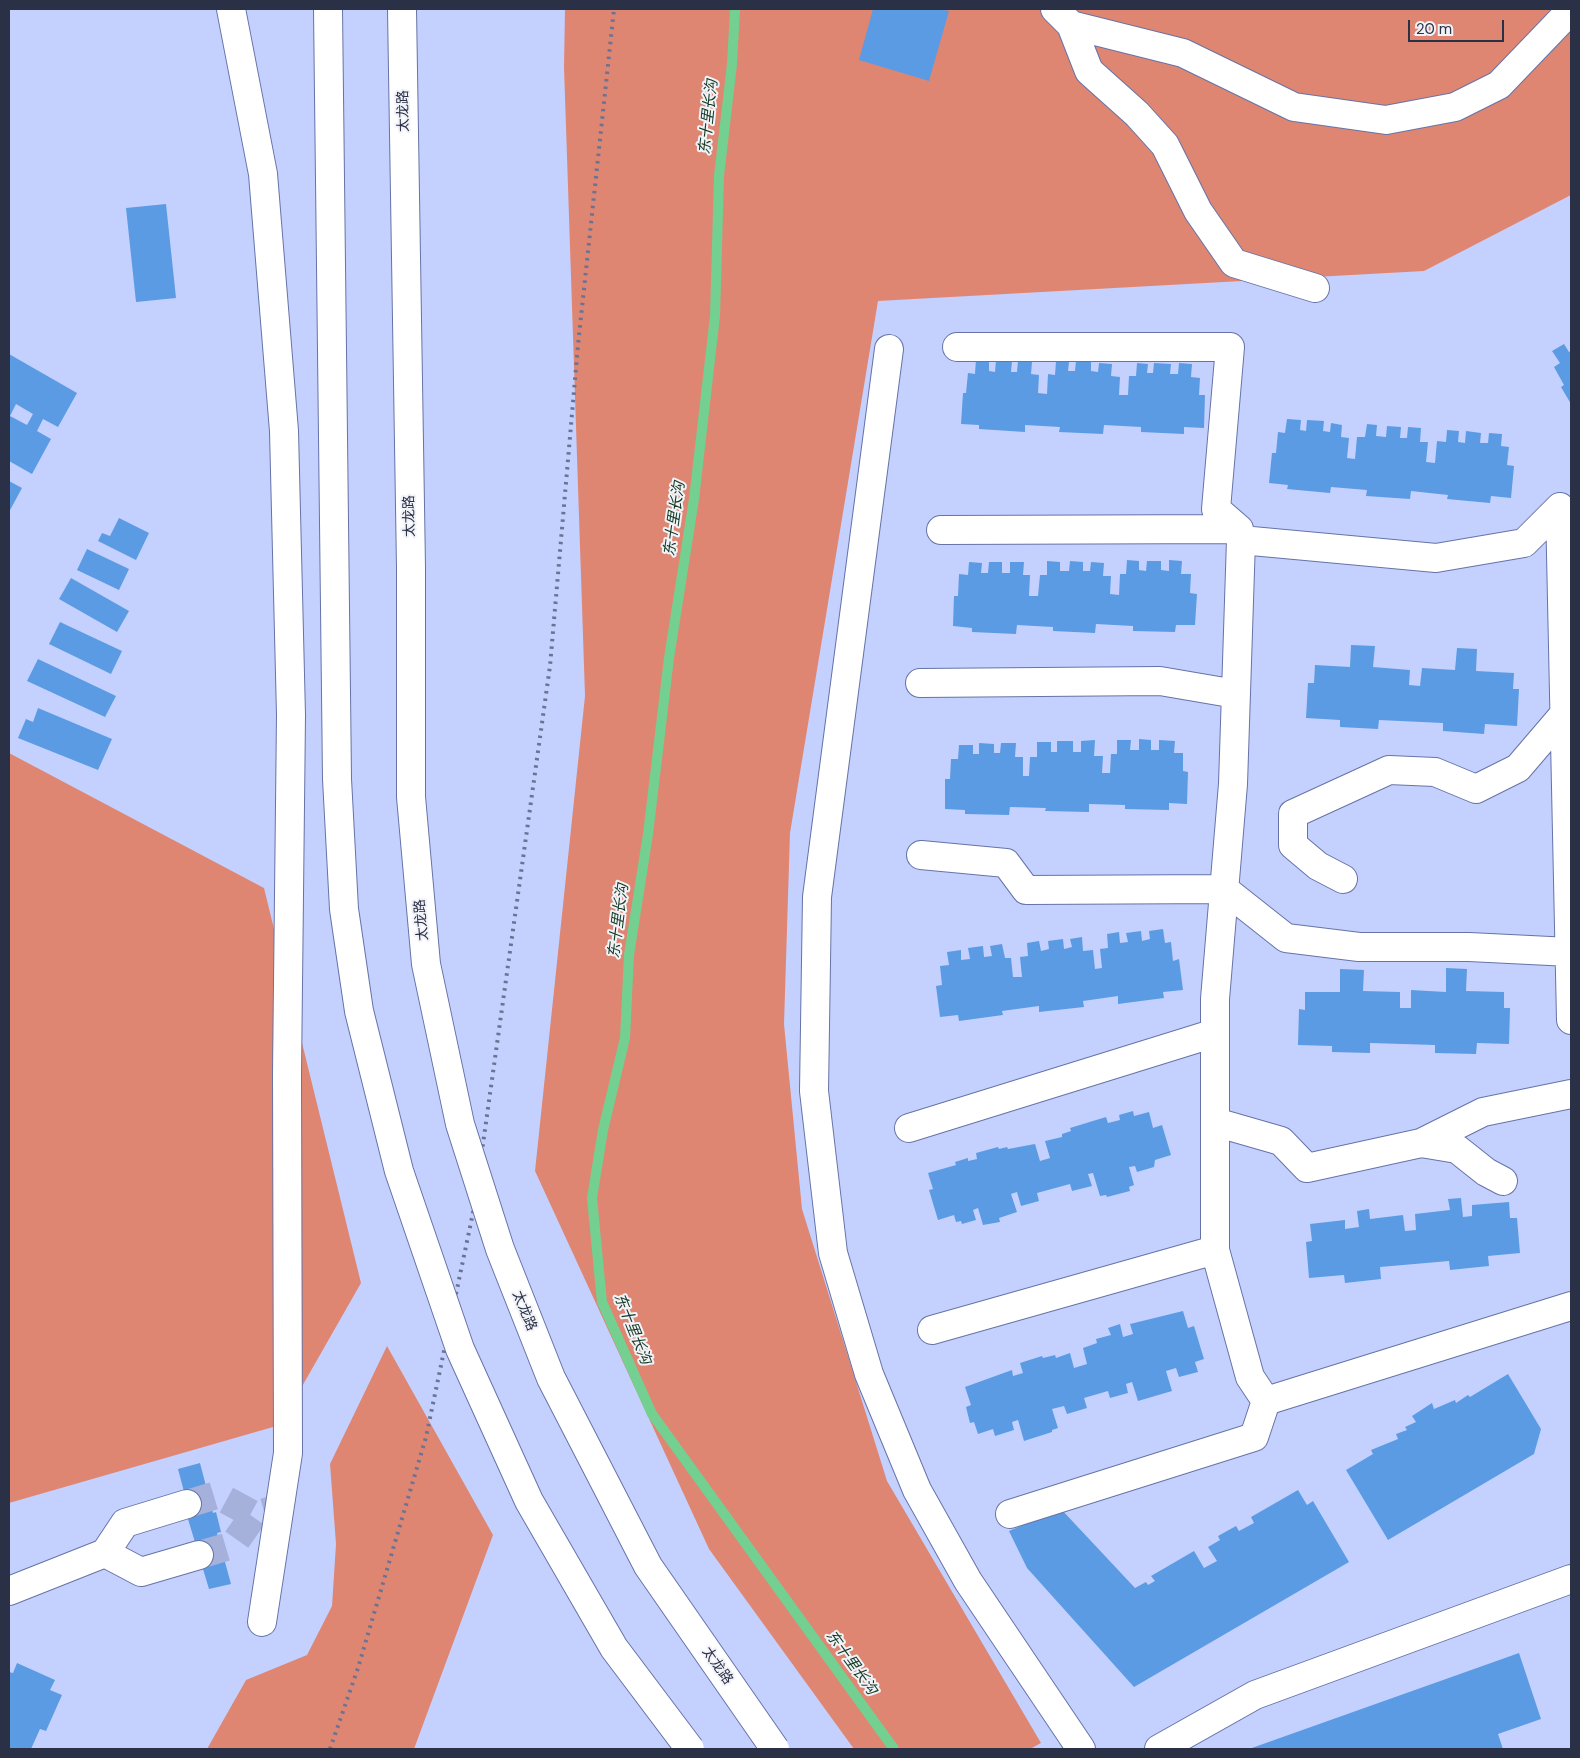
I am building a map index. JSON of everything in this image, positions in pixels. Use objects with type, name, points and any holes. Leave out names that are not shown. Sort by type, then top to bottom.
[{"type":"street","points":[[231,9],[263,174],[284,431],[291,715],[287,1073],[288,1453],[262,1622]]},
{"type":"street","points":[[328,9],[337,779],[344,909],[359,1011],[399,1171],[468,1367],[529,1501],[614,1648],[690,1749]]},
{"type":"street","name":"太龙路","points":[[402,9],[411,568],[411,798],[426,964],[460,1124],[500,1249],[551,1378],[648,1566],[775,1749]]},
{"type":"street","points":[[1063,17],[1183,53],[1294,107],[1386,120],[1455,107],[1499,85],[1571,10]]},
{"type":"street","points":[[1063,17],[1089,71],[1137,114],[1165,146],[1198,211],[1234,263],[1315,288]]},
{"type":"street","points":[[940,530],[1239,529],[1216,509],[1230,347],[957,347]]},
{"type":"street","points":[[889,349],[817,897],[814,1091],[833,1254],[869,1374],[917,1490],[968,1581],[1081,1749]]},
{"type":"street","points":[[1266,1401],[1250,1377],[1215,1250],[1215,999],[1233,784],[1241,540],[1436,558],[1524,544],[1566,508]]},
{"type":"street","points":[[1566,508],[1571,1020]]},
{"type":"street","points":[[920,683],[1160,681],[1236,694]]},
{"type":"street","points":[[1343,879],[1318,866],[1293,845],[1293,814],[1389,770],[1435,772],[1476,789],[1518,768],[1568,711]]},
{"type":"street","points":[[922,855],[1006,863],[1026,890],[1224,889],[1286,938],[1360,947],[1469,947],[1570,952]]},
{"type":"street","points":[[909,1128],[1215,1033]]},
{"type":"street","points":[[1215,1122],[1281,1141],[1307,1168],[1421,1143],[1483,1112],[1571,1094]]},
{"type":"street","points":[[1421,1143],[1457,1149],[1486,1172],[1503,1181]]},
{"type":"street","points":[[932,1330],[1215,1250]]},
{"type":"street","points":[[1266,1401],[1571,1306]]},
{"type":"street","points":[[1010,1514],[1254,1437],[1266,1401]]},
{"type":"street","points":[[9,1591],[105,1553],[125,1523],[187,1504]]},
{"type":"street","points":[[105,1553],[141,1572],[199,1555]]},
{"type":"street","points":[[1159,1749],[1255,1695],[1571,1579]]},
{"type":"shaded area","points":[[565,9],[1571,9],[1571,195],[1424,271],[878,301],[790,833],[784,1024],[802,1209],[887,1481],[1041,1743],[1030,1749],[854,1749],[709,1549],[535,1171],[585,696],[564,67]]},
{"type":"shaded area","points":[[9,753],[264,888],[361,1283],[280,1425],[9,1503]]},
{"type":"shaded area","points":[[387,1346],[493,1535],[414,1749],[207,1749],[246,1680],[307,1655],[332,1606],[336,1544],[330,1464]]},
{"type":"building","points":[[873,9],[939,9],[949,11],[929,81],[859,60]]},
{"type":"building","points":[[166,204],[176,298],[136,302],[126,208]]},
{"type":"building","points":[[1564,344],[1569,352],[1571,351],[1571,404],[1561,387],[1564,385],[1554,367],[1560,363],[1552,351]]},
{"type":"building","points":[[9,354],[77,393],[58,427],[43,419],[37,431],[51,439],[32,474],[9,461]],"holes":[[[16,404],[33,414],[27,425],[10,416]]]},
{"type":"building","points":[[976,359],[989,360],[989,371],[995,372],[996,360],[1012,361],[1011,372],[1017,372],[1018,361],[1032,362],[1031,374],[1039,375],[1038,393],[1047,394],[1048,374],[1055,375],[1056,361],[1069,362],[1068,371],[1075,371],[1076,361],[1091,362],[1091,371],[1098,372],[1099,363],[1112,364],[1111,376],[1120,377],[1119,395],[1128,395],[1129,376],[1136,376],[1137,363],[1148,364],[1147,373],[1153,373],[1154,363],[1171,364],[1170,374],[1178,374],[1179,363],[1192,364],[1191,377],[1200,378],[1199,395],[1205,395],[1204,428],[1184,427],[1184,434],[1141,432],[1141,427],[1104,425],[1103,434],[1059,432],[1060,427],[1025,425],[1025,432],[979,429],[979,425],[961,424],[963,393],[966,393],[968,373],[975,374]]},
{"type":"building","points":[[1287,419],[1301,420],[1300,430],[1306,431],[1307,420],[1324,421],[1323,431],[1330,432],[1331,423],[1342,425],[1341,437],[1349,438],[1347,458],[1355,459],[1357,437],[1365,437],[1367,424],[1377,425],[1376,436],[1386,437],[1387,426],[1401,427],[1400,438],[1407,438],[1408,427],[1421,428],[1420,442],[1428,442],[1426,462],[1435,463],[1437,441],[1446,442],[1447,430],[1459,431],[1458,442],[1465,443],[1466,431],[1481,433],[1480,443],[1488,443],[1489,433],[1502,434],[1501,446],[1509,447],[1507,465],[1514,466],[1511,498],[1491,496],[1490,503],[1447,499],[1448,495],[1411,491],[1410,499],[1366,496],[1367,490],[1331,487],[1330,493],[1287,489],[1288,485],[1269,483],[1272,453],[1276,453],[1278,432],[1285,433]]},
{"type":"building","points":[[9,481],[22,488],[9,512]]},
{"type":"building","points":[[119,518],[149,533],[136,560],[98,541],[102,533],[110,536]]},
{"type":"building","points":[[87,549],[129,569],[119,590],[77,570]]},
{"type":"building","points":[[1127,560],[1139,561],[1139,570],[1146,571],[1147,561],[1161,561],[1161,570],[1169,571],[1169,560],[1182,561],[1181,574],[1191,574],[1190,593],[1197,594],[1195,625],[1176,625],[1175,632],[1133,631],[1133,626],[1096,624],[1095,633],[1053,631],[1053,627],[1017,625],[1016,634],[972,632],[972,628],[953,626],[954,596],[958,596],[959,574],[968,575],[969,562],[982,563],[981,573],[988,573],[989,562],[1002,562],[1002,573],[1010,573],[1010,562],[1024,562],[1023,575],[1030,575],[1029,596],[1038,596],[1040,575],[1047,575],[1047,561],[1060,562],[1060,571],[1069,571],[1070,561],[1083,562],[1083,571],[1090,571],[1091,562],[1104,563],[1103,576],[1111,576],[1110,594],[1119,595],[1120,574],[1126,574]]},
{"type":"building","points":[[71,578],[129,611],[117,632],[59,599]]},
{"type":"building","points":[[60,622],[122,651],[111,674],[49,644]]},
{"type":"building","points":[[1351,645],[1375,646],[1373,667],[1410,670],[1409,685],[1420,686],[1422,668],[1455,670],[1457,648],[1477,649],[1476,671],[1514,673],[1513,689],[1519,689],[1517,726],[1485,724],[1484,734],[1443,731],[1443,723],[1379,720],[1378,729],[1340,727],[1340,720],[1306,718],[1308,683],[1314,683],[1315,665],[1350,667]]},
{"type":"building","points":[[38,659],[116,696],[105,717],[27,681]]},
{"type":"building","points":[[38,708],[112,739],[98,770],[18,738],[26,719],[33,722]]},
{"type":"building","points":[[1139,739],[1151,740],[1151,750],[1159,750],[1159,740],[1175,741],[1174,753],[1183,753],[1183,771],[1188,772],[1187,804],[1169,803],[1169,810],[1125,809],[1125,805],[1089,804],[1089,812],[1045,811],[1046,808],[1010,807],[1009,815],[965,814],[965,810],[945,809],[945,779],[950,779],[951,759],[958,759],[959,745],[973,745],[973,754],[979,754],[979,743],[994,744],[994,753],[1000,753],[1001,743],[1016,743],[1015,757],[1023,757],[1023,776],[1029,776],[1030,757],[1037,757],[1037,742],[1051,742],[1051,752],[1057,752],[1057,741],[1073,741],[1073,752],[1081,752],[1081,741],[1095,740],[1094,756],[1103,756],[1102,773],[1110,773],[1111,754],[1117,754],[1117,740],[1131,740],[1130,750],[1139,750]]},
{"type":"building","points":[[1163,929],[1165,943],[1171,942],[1173,961],[1179,959],[1183,990],[1163,992],[1164,998],[1118,1004],[1118,996],[1083,1001],[1084,1007],[1039,1012],[1039,1006],[1002,1011],[1003,1015],[959,1021],[958,1015],[940,1017],[936,986],[942,985],[940,966],[949,965],[947,952],[961,950],[961,960],[970,959],[968,948],[983,946],[984,957],[992,956],[990,946],[1002,944],[1005,958],[1011,958],[1013,977],[1022,977],[1020,957],[1028,956],[1027,943],[1039,941],[1041,951],[1049,949],[1048,941],[1063,939],[1064,949],[1072,947],[1070,939],[1082,937],[1083,951],[1093,950],[1095,969],[1102,968],[1100,949],[1108,948],[1107,934],[1119,932],[1120,943],[1128,942],[1126,933],[1141,931],[1142,941],[1150,939],[1149,931]]},
{"type":"building","points":[[1446,968],[1467,969],[1466,991],[1504,992],[1504,1008],[1510,1008],[1509,1044],[1477,1043],[1476,1054],[1435,1053],[1435,1045],[1370,1043],[1370,1053],[1332,1052],[1332,1046],[1298,1045],[1299,1009],[1305,1010],[1305,992],[1340,992],[1340,969],[1364,970],[1363,991],[1400,992],[1400,1008],[1411,1008],[1411,990],[1446,992]]},
{"type":"building","points":[[1133,1111],[1134,1116],[1149,1112],[1153,1128],[1162,1125],[1171,1155],[1155,1160],[1154,1167],[1137,1172],[1135,1166],[1129,1167],[1134,1185],[1129,1187],[1130,1191],[1107,1197],[1106,1195],[1100,1196],[1093,1173],[1088,1174],[1092,1186],[1072,1191],[1070,1184],[1037,1193],[1039,1201],[1021,1206],[1017,1192],[1011,1194],[1017,1212],[999,1218],[1000,1222],[983,1225],[978,1208],[973,1210],[976,1220],[962,1224],[961,1221],[956,1222],[954,1215],[938,1220],[929,1190],[933,1189],[928,1173],[956,1165],[955,1162],[968,1158],[968,1161],[977,1159],[976,1153],[998,1147],[999,1149],[1007,1147],[1008,1149],[1035,1144],[1040,1161],[1050,1158],[1045,1141],[1062,1137],[1062,1134],[1071,1131],[1070,1128],[1106,1117],[1108,1123],[1120,1120],[1119,1115]]},
{"type":"building","points":[[1461,1198],[1463,1217],[1472,1216],[1472,1205],[1509,1202],[1510,1218],[1517,1218],[1520,1253],[1488,1256],[1489,1266],[1450,1270],[1449,1261],[1380,1267],[1381,1279],[1345,1283],[1344,1275],[1309,1278],[1306,1242],[1312,1241],[1310,1224],[1345,1220],[1345,1229],[1359,1227],[1357,1211],[1369,1209],[1370,1219],[1403,1215],[1405,1231],[1416,1230],[1415,1214],[1450,1210],[1448,1199]]},
{"type":"building","points":[[1183,1311],[1188,1328],[1194,1326],[1204,1359],[1195,1362],[1198,1372],[1179,1377],[1176,1368],[1166,1371],[1172,1391],[1138,1401],[1132,1382],[1126,1384],[1128,1393],[1110,1398],[1108,1391],[1084,1398],[1087,1408],[1067,1414],[1064,1406],[1052,1409],[1058,1428],[1052,1430],[1052,1432],[1024,1441],[1018,1420],[1012,1422],[1014,1430],[995,1436],[993,1429],[978,1434],[974,1422],[970,1423],[966,1407],[971,1405],[965,1387],[1012,1370],[1013,1376],[1023,1373],[1020,1363],[1042,1356],[1043,1358],[1055,1355],[1056,1358],[1070,1353],[1074,1368],[1087,1364],[1083,1348],[1097,1343],[1096,1339],[1111,1335],[1108,1328],[1120,1324],[1123,1337],[1133,1334],[1130,1324]]},
{"type":"building","points":[[1508,1374],[1541,1429],[1534,1454],[1388,1540],[1346,1470],[1373,1454],[1371,1450],[1398,1439],[1396,1434],[1407,1430],[1405,1427],[1416,1422],[1412,1416],[1432,1403],[1434,1409],[1455,1400],[1456,1403],[1468,1395],[1470,1397]]},
{"type":"building","points":[[200,1463],[213,1513],[216,1512],[221,1532],[217,1533],[231,1584],[209,1589],[188,1519],[191,1518],[178,1469]]},
{"type":"building","points":[[1298,1490],[1307,1505],[1313,1501],[1349,1562],[1134,1687],[1027,1568],[1009,1531],[1061,1509],[1135,1588],[1146,1582],[1148,1585],[1155,1581],[1151,1576],[1194,1551],[1204,1568],[1217,1561],[1208,1547],[1220,1540],[1218,1536],[1236,1526],[1239,1531],[1254,1523],[1251,1517]]},
{"type":"building","points":[[1519,1653],[1541,1719],[1498,1734],[1503,1749],[1249,1749]]},
{"type":"building","points":[[17,1663],[55,1680],[50,1690],[62,1695],[46,1731],[40,1729],[31,1749],[9,1749],[9,1672],[13,1673]]},
{"type":"waterway","name":"东十里长沟","points":[[735,9],[732,64],[719,176],[715,316],[694,499],[669,658],[648,834],[629,955],[625,1038],[603,1130],[592,1198],[602,1302],[652,1414],[894,1749]]},
{"type":"tunnel","points":[[187,1504],[217,1495],[254,1515],[279,1508]]},
{"type":"tunnel","points":[[199,1555],[233,1545],[254,1515]]},
{"type":"railway","points":[[330,1749],[358,1668],[426,1437],[474,1208],[550,666],[578,345],[614,9]]}]
